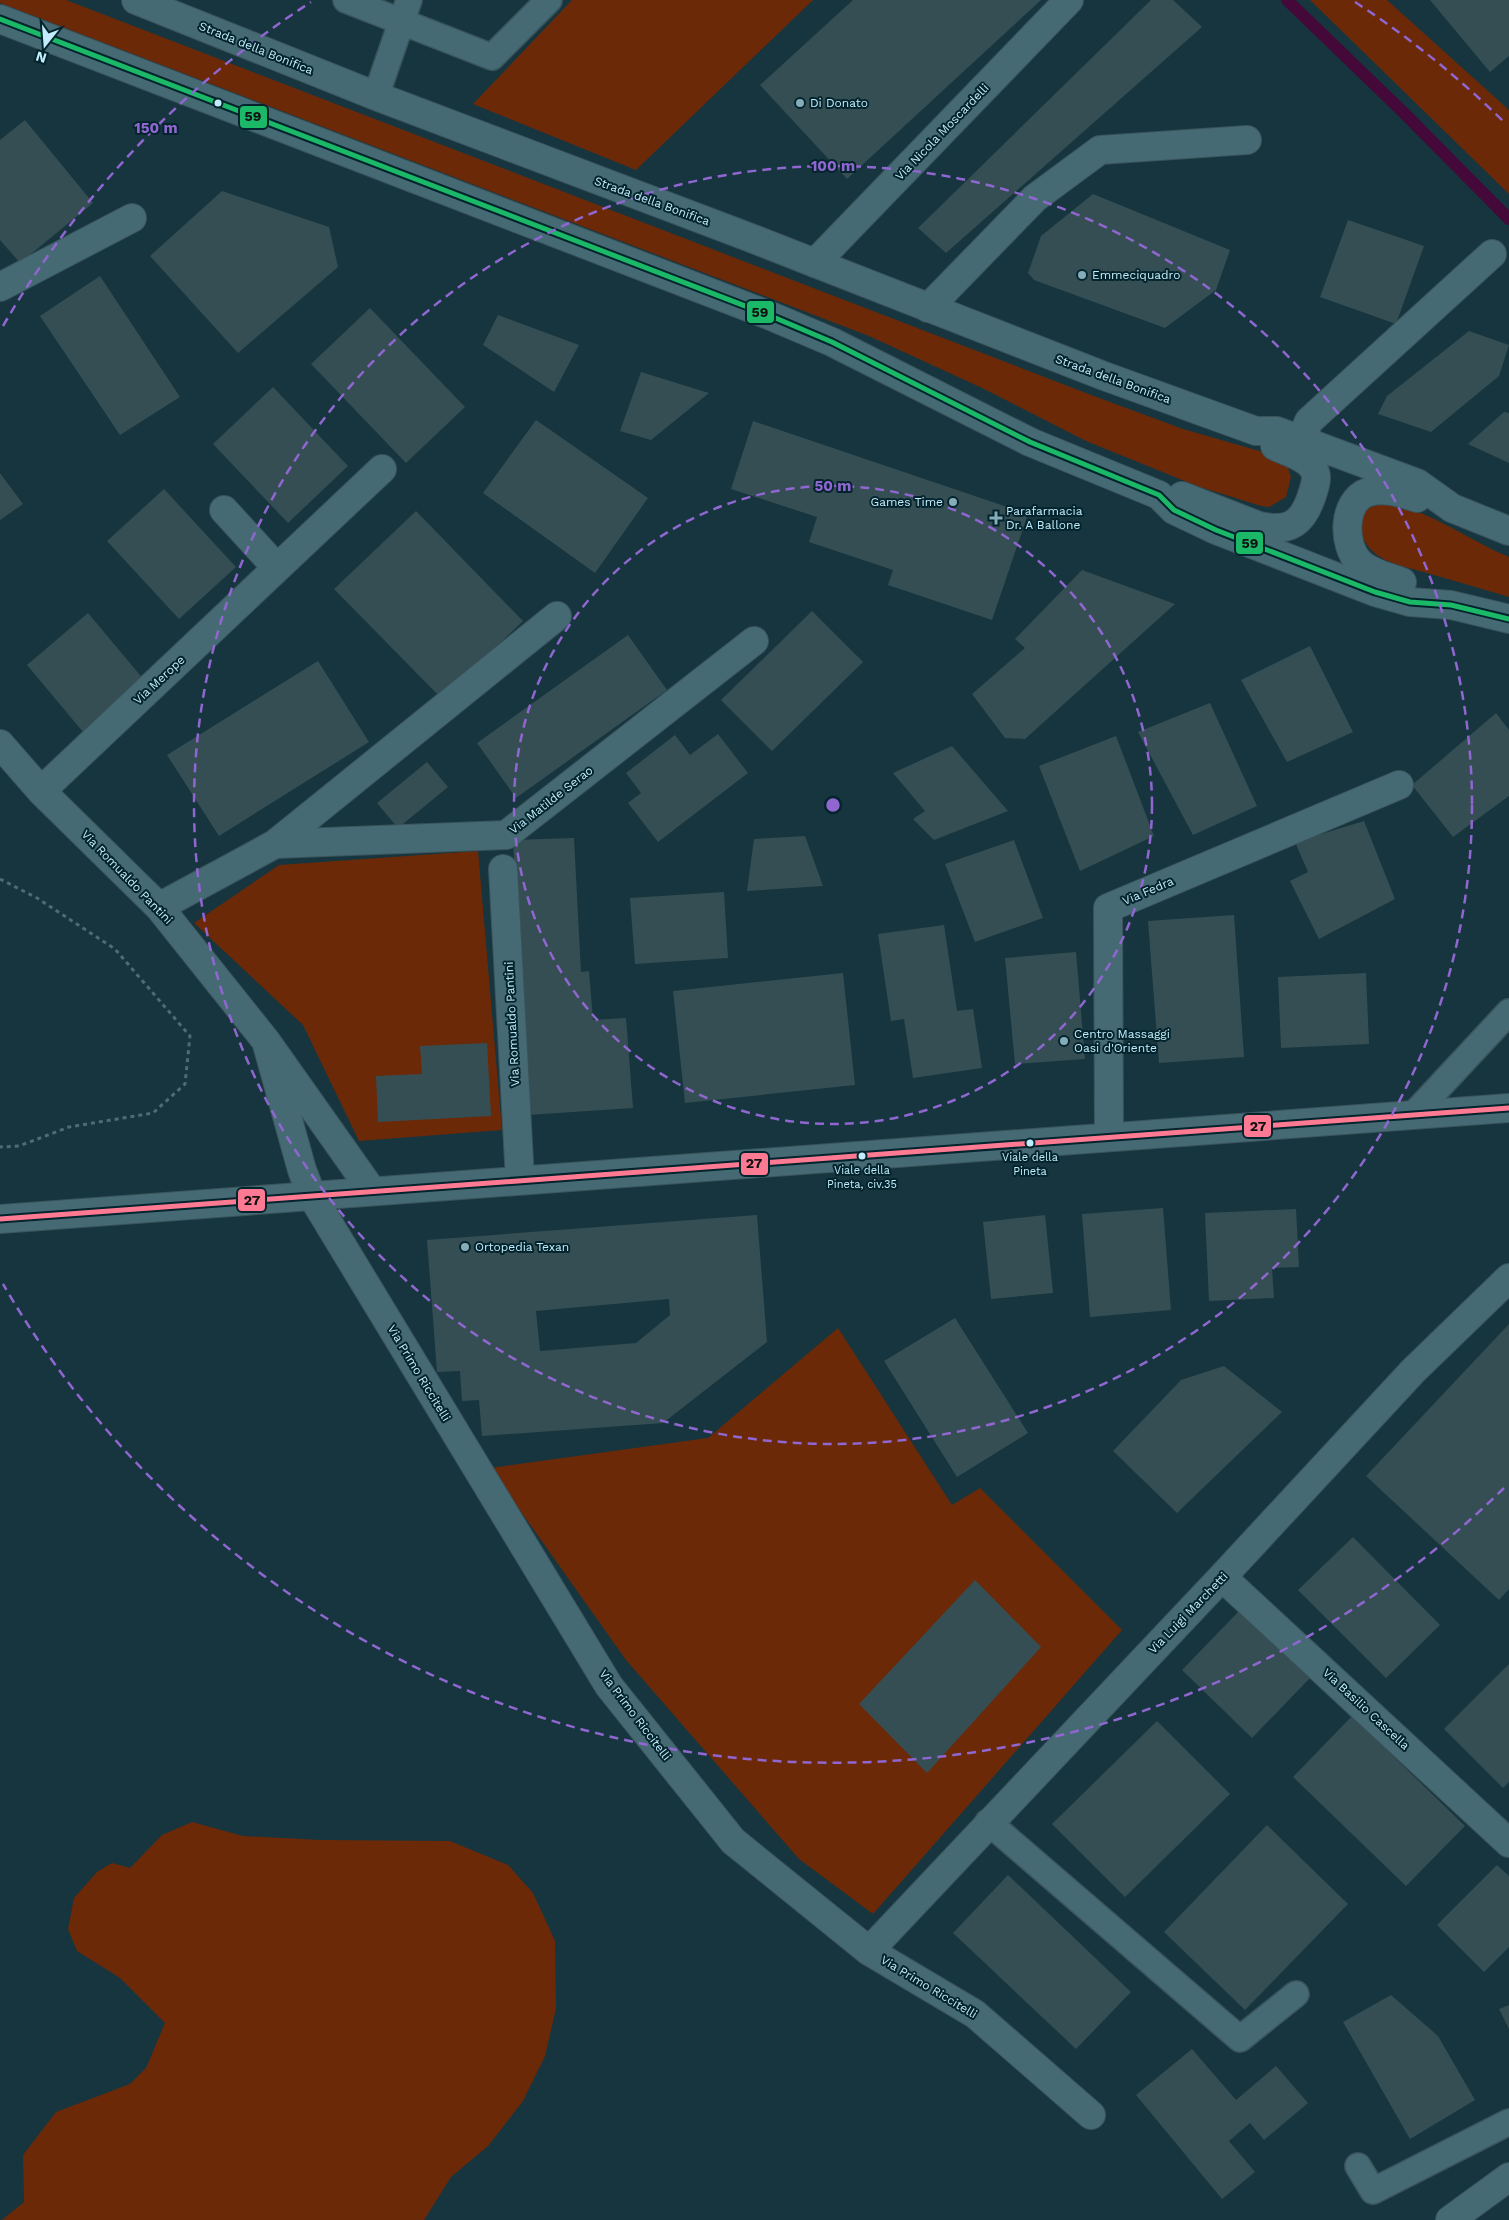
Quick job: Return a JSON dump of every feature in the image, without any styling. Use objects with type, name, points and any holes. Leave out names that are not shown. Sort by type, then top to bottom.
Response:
[{"type":"street","name":"Strada della Bonifica","points":[[136,0],[376,96],[928,308],[1256,431],[1277,431],[1417,483],[1452,508],[1509,531]]},
{"type":"street","name":"Via Nicola Moscardelli","points":[[815,263],[1069,0]]},
{"type":"street","points":[[0,19],[766,314],[832,342],[1030,442],[1159,495],[1174,510],[1216,530],[1358,585],[1410,602],[1452,604]]},
{"type":"street","points":[[928,308],[1035,198],[1100,150],[1247,140]]},
{"type":"street","points":[[0,287],[132,218]]},
{"type":"street","points":[[1301,440],[1309,421],[1492,254]]},
{"type":"street","points":[[1159,495],[1179,494],[1269,528],[1288,526],[1296,522],[1308,509],[1312,498],[1316,485],[1314,469],[1307,462],[1275,446],[1256,431]]},
{"type":"street","name":"Via Merope","points":[[41,791],[382,469]]},
{"type":"street","points":[[1452,508],[1396,491],[1379,490],[1366,493],[1359,498],[1349,515],[1347,538],[1351,552],[1360,563],[1452,604],[1509,619]]},
{"type":"street","points":[[224,510],[277,568]]},
{"type":"street","name":"Via Matilde Serao","points":[[160,907],[275,844],[556,616]]},
{"type":"street","name":"Via Matilde Serao","points":[[275,844],[506,835],[754,641]]},
{"type":"street","name":"Via Romualdo Pantini","points":[[0,744],[41,791],[160,907],[266,1041],[372,1191]]},
{"type":"street","name":"Via Fedra","points":[[1109,1136],[1108,908],[1400,785]]},
{"type":"street","name":"Via Romualdo Pantini","points":[[503,869],[520,1180]]},
{"type":"street","name":"Via Romualdo Pantini","points":[[266,1041],[302,1170],[312,1196]]},
{"type":"street","points":[[0,1219],[1509,1108]]},
{"type":"street","name":"Via Primo Riccitelli","points":[[312,1196],[610,1686],[733,1841],[868,1950],[975,2014],[1091,2115]]},
{"type":"street","name":"Via Luigi Marchetti","points":[[868,1950],[1222,1577],[1413,1371],[1509,1278]]},
{"type":"street","name":"Via Basilio Cascella","points":[[1222,1577],[1509,1843]]},
{"type":"street","points":[[1450,2220],[1509,2177]]},
{"type":"lane","points":[[346,0],[405,11],[492,58],[549,0]]},
{"type":"lane","points":[[376,96],[405,11]]},
{"type":"lane","points":[[1414,1114],[1507,1016]]},
{"type":"lane","points":[[988,1822],[1240,2040],[1296,1994]]},
{"type":"lane","points":[[1358,2166],[1373,2192],[1509,2122]]},
{"type":"path","points":[[0,879],[37,898],[115,949],[190,1036],[185,1084],[153,1113],[69,1127],[19,1146],[0,1147]]},
{"type":"shaded area","points":[[0,0],[66,0],[1091,395],[1183,429],[1276,456],[1288,468],[1291,477],[1286,497],[1269,507],[1197,486],[1086,441],[982,388],[869,336],[0,3]]},
{"type":"shaded area","points":[[572,0],[813,0],[636,170],[473,104]]},
{"type":"shaded area","points":[[1310,0],[1387,0],[1509,110],[1509,194]]},
{"type":"shaded area","points":[[1390,503],[1421,513],[1509,557],[1509,597],[1401,566],[1377,555],[1368,546],[1362,535],[1360,529],[1361,517],[1370,507]]},
{"type":"shaded area","points":[[478,851],[502,1130],[359,1141],[303,1025],[194,923],[279,865]]},
{"type":"shaded area","points":[[838,1328],[952,1505],[980,1488],[1122,1630],[873,1914],[799,1859],[626,1660],[490,1468],[708,1438]]},
{"type":"shaded area","points":[[192,1822],[243,1836],[321,1840],[450,1841],[508,1865],[533,1893],[555,1941],[556,2008],[545,2056],[523,2101],[488,2146],[451,2177],[424,2220],[2,2220],[24,2202],[23,2155],[56,2112],[130,2084],[146,2068],[165,2023],[120,1978],[77,1951],[68,1929],[74,1898],[97,1872],[112,1863],[130,1868],[162,1835]]},
{"type":"building","points":[[853,0],[1041,0],[847,179],[760,85]]},
{"type":"building","points":[[1151,0],[1173,0],[1202,27],[946,253],[918,228]]},
{"type":"building","points":[[1430,0],[1509,0],[1509,56],[1490,72]]},
{"type":"building","points":[[25,120],[93,203],[20,263],[0,240],[0,140]]},
{"type":"building","points":[[222,191],[329,227],[338,267],[238,353],[150,256]]},
{"type":"building","points":[[1093,194],[1230,250],[1216,290],[1165,328],[1034,280],[1028,273],[1041,236]]},
{"type":"building","points":[[1348,220],[1424,246],[1396,324],[1320,297]]},
{"type":"building","points":[[100,276],[180,397],[120,435],[40,316]]},
{"type":"building","points":[[370,308],[465,407],[406,463],[311,364]]},
{"type":"building","points":[[498,315],[579,345],[554,392],[483,345]]},
{"type":"building","points":[[1469,331],[1509,345],[1499,376],[1431,432],[1378,414],[1387,396]]},
{"type":"building","points":[[641,372],[709,393],[651,440],[620,431]]},
{"type":"building","points":[[273,387],[348,466],[288,523],[213,444]]},
{"type":"building","points":[[1504,412],[1509,413],[1509,463],[1468,444]]},
{"type":"building","points":[[536,420],[648,498],[595,573],[483,493]]},
{"type":"building","points":[[753,421],[1028,514],[992,620],[888,585],[893,570],[809,542],[817,517],[731,489]]},
{"type":"building","points":[[0,473],[23,504],[0,520]]},
{"type":"building","points":[[164,489],[236,567],[179,619],[107,541]]},
{"type":"building","points":[[416,511],[523,621],[442,699],[334,589]]},
{"type":"building","points":[[1082,570],[1175,604],[1025,739],[1005,738],[972,694],[1025,648],[1015,639]]},
{"type":"building","points":[[812,611],[863,662],[772,751],[721,700]]},
{"type":"building","points":[[88,613],[145,681],[83,732],[27,665]]},
{"type":"building","points":[[628,635],[667,690],[516,798],[477,743]]},
{"type":"building","points":[[1310,646],[1353,732],[1287,762],[1241,680]]},
{"type":"building","points":[[318,661],[369,742],[219,836],[167,755]]},
{"type":"building","points":[[1210,703],[1257,806],[1193,835],[1138,732]]},
{"type":"building","points":[[1496,713],[1509,730],[1509,796],[1453,837],[1412,785]]},
{"type":"building","points":[[718,734],[748,773],[658,842],[628,803],[641,793],[626,773],[675,735],[690,755]]},
{"type":"building","points":[[1116,736],[1154,836],[1080,871],[1039,766]]},
{"type":"building","points":[[952,746],[1008,811],[934,840],[913,819],[925,811],[893,773]]},
{"type":"building","points":[[427,762],[448,787],[398,828],[377,803]]},
{"type":"building","points":[[1364,821],[1395,899],[1319,939],[1290,881],[1308,872],[1295,842]]},
{"type":"building","points":[[805,836],[823,886],[747,891],[754,839]]},
{"type":"building","points":[[574,838],[581,972],[589,971],[593,1020],[626,1018],[633,1108],[528,1115],[513,840]]},
{"type":"building","points":[[1014,840],[1043,918],[975,942],[945,864]]},
{"type":"building","points":[[724,892],[728,958],[635,964],[630,898]]},
{"type":"building","points":[[1234,915],[1244,1057],[1159,1063],[1148,921]]},
{"type":"building","points":[[944,925],[957,1011],[973,1009],[982,1068],[913,1078],[904,1019],[891,1021],[878,934]]},
{"type":"building","points":[[1076,952],[1085,1059],[1015,1064],[1005,958]]},
{"type":"building","points":[[843,973],[855,1085],[685,1103],[673,991]]},
{"type":"building","points":[[1366,973],[1369,1044],[1281,1048],[1278,977]]},
{"type":"building","points":[[487,1043],[491,1116],[378,1122],[376,1076],[422,1074],[420,1046]]},
{"type":"building","points":[[1163,1208],[1171,1310],[1090,1317],[1082,1214]]},
{"type":"building","points":[[1296,1209],[1299,1267],[1272,1268],[1274,1298],[1209,1301],[1205,1213]]},
{"type":"building","points":[[757,1215],[767,1342],[663,1423],[482,1436],[479,1400],[462,1401],[460,1371],[437,1372],[427,1240]],"holes":[[[669,1299],[670,1315],[636,1343],[540,1351],[536,1311]]]},
{"type":"building","points":[[1045,1215],[1053,1293],[991,1299],[983,1222]]},
{"type":"building","points":[[955,1318],[1028,1433],[957,1477],[884,1361]]},
{"type":"building","points":[[1509,1324],[1509,1589],[1499,1600],[1366,1476]]},
{"type":"building","points":[[1224,1366],[1282,1412],[1177,1513],[1113,1451],[1181,1380]]},
{"type":"building","points":[[1353,1537],[1440,1625],[1386,1678],[1298,1590]]},
{"type":"building","points":[[975,1580],[1041,1647],[927,1773],[859,1704]]},
{"type":"building","points":[[1240,1610],[1310,1678],[1252,1738],[1182,1670]]},
{"type":"building","points":[[1509,1664],[1509,1782],[1503,1788],[1444,1729]]},
{"type":"building","points":[[1352,1716],[1465,1826],[1406,1886],[1293,1777]]},
{"type":"building","points":[[1157,1721],[1230,1794],[1125,1897],[1052,1824]]},
{"type":"building","points":[[1267,1825],[1348,1904],[1245,2010],[1164,1932]]},
{"type":"building","points":[[1497,1865],[1509,1876],[1509,1947],[1484,1972],[1437,1925]]},
{"type":"building","points":[[1008,1875],[1131,1992],[1076,2049],[953,1933]]},
{"type":"building","points":[[1391,1995],[1438,2036],[1475,2100],[1410,2139],[1343,2022]]},
{"type":"building","points":[[1509,2005],[1509,2029],[1499,2009]]},
{"type":"building","points":[[1192,2049],[1236,2100],[1276,2066],[1308,2103],[1264,2140],[1250,2123],[1229,2141],[1255,2172],[1222,2199],[1136,2095]]},
{"type":"waterway","points":[[1287,0],[1404,113],[1509,219]]},
{"type":"transit line","name":"59","points":[[0,19],[766,314],[832,342],[1030,442],[1159,495],[1174,510],[1216,530],[1375,592],[1410,602],[1451,605],[1509,619]]},
{"type":"transit line","name":"27","points":[[0,1219],[1509,1108]]},
{"type":"place","name":"Di Donato","points":[[800,103]]},
{"type":"place","name":"Emmeciquadro","points":[[1082,275]]},
{"type":"place","name":"Games Time","points":[[953,502]]},
{"type":"place","name":"Parafarmacia Dr. A Ballone","points":[[996,518]]},
{"type":"place","name":"Centro Massaggi Oasi d'Oriente","points":[[1064,1041]]},
{"type":"place","name":"Viale della Pineta","points":[[1030,1143]]},
{"type":"place","name":"Viale della Pineta, civ.35","points":[[862,1156]]},
{"type":"place","name":"Ortopedia Texan","points":[[465,1247]]}]
